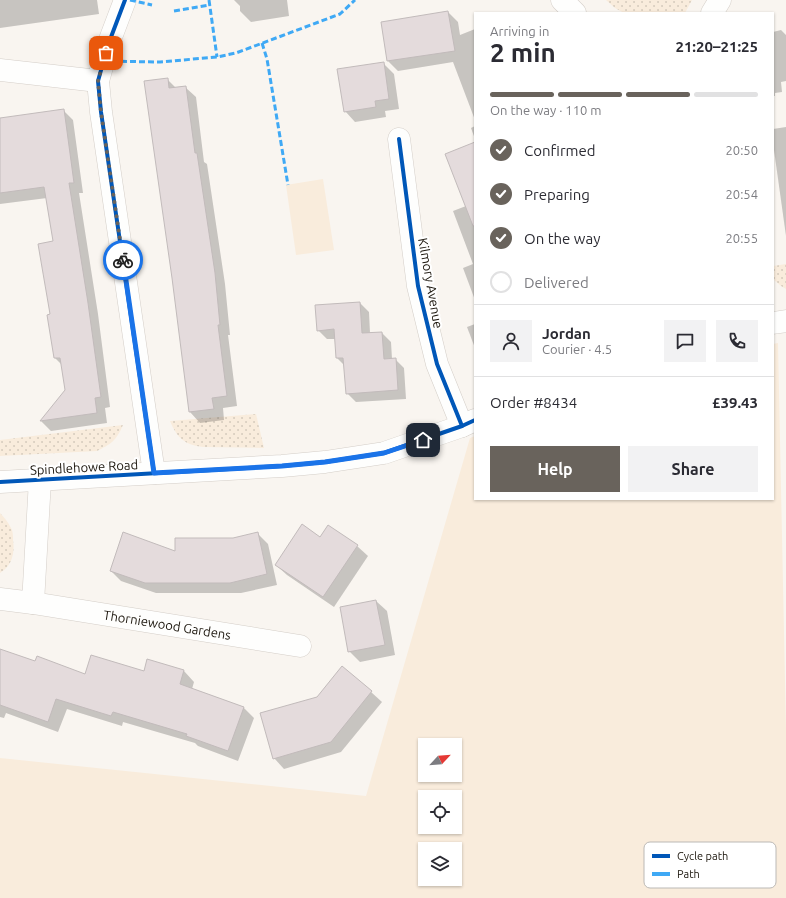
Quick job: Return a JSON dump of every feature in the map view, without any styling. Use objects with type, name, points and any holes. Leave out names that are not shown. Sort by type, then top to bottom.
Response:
[{"type":"street","points":[[125,0],[108,45],[98,81],[101,112],[154,473]]},
{"type":"street","points":[[562,0],[574,12]]},
{"type":"street","points":[[713,12],[720,0]]},
{"type":"street","points":[[0,70],[98,81]]},
{"type":"street","name":"Kilmory Avenue","points":[[399,139],[418,286],[437,364],[468,423]]},
{"type":"street","points":[[774,322],[786,321]]},
{"type":"street","name":"Spindlehowe Road","points":[[0,482],[282,466],[325,462],[384,453],[468,423]]},
{"type":"street","points":[[34,603],[40,480]]},
{"type":"street","name":"Thorniewood Gardens","points":[[0,599],[34,603],[300,646]]},
{"type":"shaded area","points":[[606,0],[692,0],[686,12],[622,12]]},
{"type":"shaded area","points":[[323,179],[334,250],[296,255],[286,185]]},
{"type":"shaded area","points":[[786,264],[786,289],[774,280],[774,266]]},
{"type":"shaded area","points":[[778,343],[786,729],[786,898],[0,898],[0,758],[366,796],[470,438],[474,436],[474,500],[774,500],[774,344]]},
{"type":"shaded area","points":[[256,414],[264,448],[197,446],[182,440],[170,421]]},
{"type":"shaded area","points":[[123,425],[113,441],[97,451],[0,456],[0,440]]},
{"type":"shaded area","points":[[0,513],[12,529],[14,545],[10,563],[0,573]]},
{"type":"building","points":[[448,11],[455,51],[387,61],[381,22]]},
{"type":"building","points":[[384,62],[389,99],[375,101],[376,107],[344,112],[337,69]]},
{"type":"building","points":[[168,78],[169,88],[186,86],[195,153],[197,153],[215,273],[220,325],[218,325],[227,396],[212,398],[214,409],[189,412],[172,278],[144,81]]},
{"type":"building","points":[[64,109],[74,183],[69,183],[101,397],[95,398],[97,413],[40,421],[65,390],[60,358],[54,358],[47,315],[50,314],[38,244],[53,241],[44,187],[0,193],[0,118]]},
{"type":"building","points":[[474,142],[474,226],[473,226],[445,154]]},
{"type":"building","points":[[360,302],[362,333],[382,332],[384,359],[396,358],[398,390],[346,394],[343,358],[336,358],[334,329],[317,331],[315,305]]},
{"type":"building","points":[[302,524],[320,537],[328,525],[358,545],[323,597],[275,565]]},
{"type":"building","points":[[123,532],[175,551],[175,538],[233,538],[258,532],[267,574],[230,583],[145,583],[110,571]]},
{"type":"building","points":[[376,600],[385,645],[348,652],[340,607]]},
{"type":"building","points":[[0,649],[35,661],[37,656],[85,674],[91,655],[144,671],[147,659],[184,670],[180,684],[244,707],[228,751],[186,736],[187,734],[113,712],[111,716],[56,699],[48,722],[0,705]]},
{"type":"building","points":[[342,666],[372,691],[331,742],[273,759],[260,713],[317,697]]},
{"type":"marked path","points":[[130,0],[152,5]]},
{"type":"marked path","points":[[209,0],[217,57]]},
{"type":"marked path","points":[[103,61],[160,62],[217,57],[236,53],[340,14],[355,0]]},
{"type":"marked path","points":[[174,11],[210,5]]},
{"type":"marked path","points":[[262,43],[267,59],[288,185]]},
{"type":"cycle path","points":[[125,0],[108,45],[98,81],[101,112],[154,473]]},
{"type":"cycle path","points":[[399,139],[418,286],[437,364],[462,426]]},
{"type":"cycle path","points":[[0,482],[282,466],[325,462],[384,453],[474,420]]},
{"type":"way so far","points":[[106,53],[98,81],[101,112],[123,260]]},
{"type":"route","points":[[123,260],[154,473],[282,466],[325,462],[384,453],[423,440]]}]
